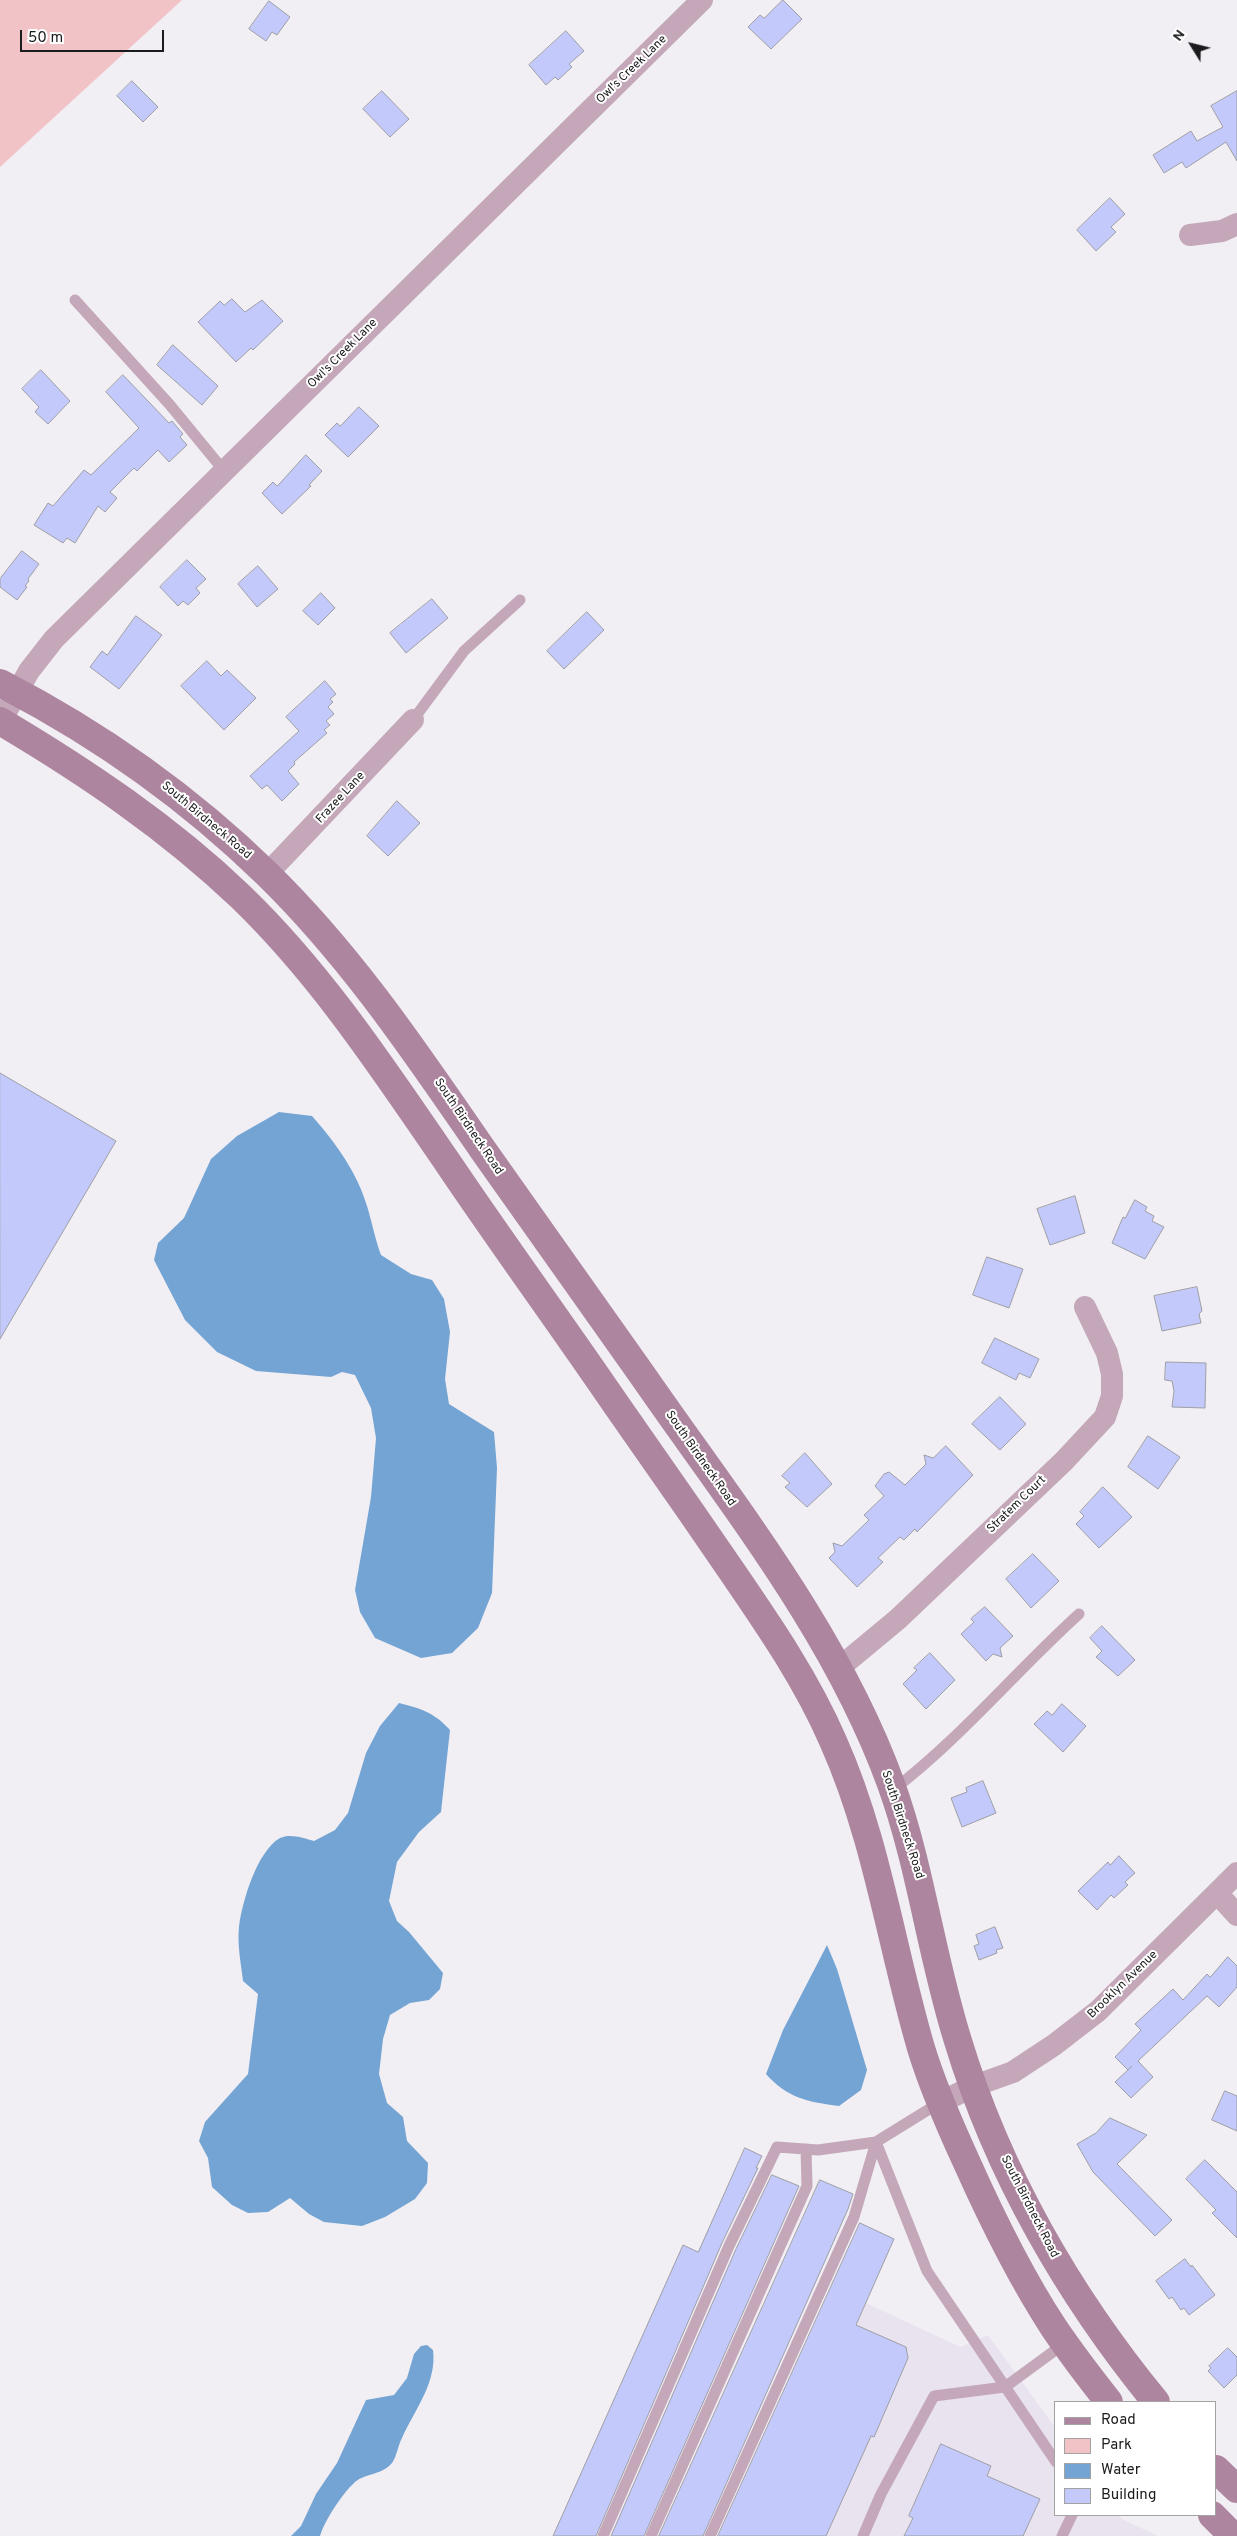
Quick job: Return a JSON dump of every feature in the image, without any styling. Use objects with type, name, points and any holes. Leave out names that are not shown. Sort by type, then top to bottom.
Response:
[{"type":"main road","name":"South Birdneck Road","points":[[8,687],[149,774],[218,830],[268,874],[348,962],[409,1040],[484,1151],[788,1584],[839,1668],[893,1790],[917,1871],[945,1996],[987,2122],[1042,2236],[1114,2350],[1155,2401]]},
{"type":"main road","points":[[0,721],[71,764],[131,805],[169,834],[244,899],[322,988],[392,1079],[492,1227],[553,1311],[768,1624],[810,1692],[834,1743],[856,1799],[872,1849],[906,1992],[939,2103],[1012,2255],[1033,2294],[1065,2344],[1108,2401]]},
{"type":"main road","points":[[1217,2470],[1237,2489]]},
{"type":"main road","points":[[1213,2516],[1233,2536]]},
{"type":"street","name":"Owl's Creek Lane","points":[[0,721],[8,687],[28,671],[54,639],[226,472],[702,0]]},
{"type":"street","points":[[1190,235],[1222,231],[1237,224]]},
{"type":"street","name":"Frazee Lane","points":[[268,874],[412,720]]},
{"type":"street","name":"Stratem Court","points":[[839,1668],[898,1619],[1064,1461],[1105,1416],[1112,1396],[1112,1374],[1107,1353],[1085,1307]]},
{"type":"street","name":"Brooklyn Avenue","points":[[939,2103],[974,2086],[1013,2072],[1054,2045],[1098,2011],[1237,1873]]},
{"type":"street","points":[[1217,1893],[1237,1915]]},
{"type":"lane","points":[[75,300],[170,405],[226,472]]},
{"type":"lane","points":[[412,720],[464,651],[520,600]]},
{"type":"lane","points":[[893,1790],[933,1759],[1048,1642],[1080,1614]]},
{"type":"lane","points":[[602,2536],[729,2246],[777,2148],[818,2150],[876,2142],[939,2103]]},
{"type":"lane","points":[[876,2142],[927,2271],[1054,2459]]},
{"type":"lane","points":[[710,2536],[854,2217],[876,2142]]},
{"type":"lane","points":[[651,2536],[807,2186],[806,2150]]},
{"type":"lane","points":[[863,2536],[881,2494],[934,2396],[1005,2387],[1065,2344]]},
{"type":"lane","points":[[1062,2536],[1072,2516]]},
{"type":"shaded area","points":[[866,2303],[960,2347],[988,2335],[1054,2426],[1054,2516],[1120,2516],[1122,2519],[1158,2536],[765,2536]]},
{"type":"green space","points":[[0,0],[182,0],[0,167]]},
{"type":"water","points":[[279,1112],[312,1116],[337,1147],[363,1193],[381,1255],[411,1274],[432,1280],[444,1299],[450,1332],[445,1379],[449,1404],[494,1432],[497,1468],[492,1593],[478,1628],[452,1653],[421,1658],[375,1638],[360,1612],[355,1590],[371,1497],[376,1438],[371,1408],[355,1375],[342,1372],[331,1377],[256,1371],[217,1352],[185,1320],[154,1260],[158,1243],[184,1218],[211,1159],[237,1136]]},
{"type":"water","points":[[399,1703],[427,1712],[439,1719],[450,1730],[441,1812],[419,1832],[397,1862],[389,1901],[397,1921],[409,1932],[443,1973],[440,1989],[429,2000],[410,2003],[390,2015],[383,2039],[379,2074],[387,2103],[403,2117],[407,2141],[428,2163],[427,2183],[415,2199],[385,2217],[362,2226],[324,2222],[309,2214],[290,2198],[268,2212],[248,2213],[232,2205],[212,2187],[208,2158],[199,2141],[205,2122],[248,2074],[258,1994],[243,1981],[238,1940],[243,1904],[252,1878],[264,1854],[280,1838],[293,1836],[314,1841],[335,1830],[348,1813],[366,1753],[380,1726]]},
{"type":"water","points":[[827,1945],[837,1969],[867,2070],[861,2090],[839,2106],[799,2098],[782,2089],[766,2074],[783,2030]]},
{"type":"water","points":[[427,2345],[433,2350],[432,2374],[424,2396],[392,2463],[384,2470],[355,2482],[334,2508],[320,2536],[291,2536],[301,2526],[316,2494],[337,2463],[366,2400],[394,2395],[407,2378],[414,2354],[421,2346]]},
{"type":"building","points":[[783,0],[802,19],[771,49],[748,27],[760,15],[764,18]]},
{"type":"building","points":[[269,1],[290,17],[277,35],[272,32],[266,41],[249,29]]},
{"type":"building","points":[[566,31],[584,51],[569,64],[572,67],[558,80],[555,77],[546,85],[529,65]]},
{"type":"building","points":[[132,81],[158,107],[143,122],[117,96]]},
{"type":"building","points":[[382,91],[409,119],[390,137],[363,109]]},
{"type":"building","points":[[1237,91],[1237,161],[1226,142],[1186,168],[1182,162],[1164,173],[1153,155],[1191,131],[1197,141],[1223,127],[1211,106]]},
{"type":"building","points":[[1110,198],[1125,214],[1111,227],[1116,232],[1096,251],[1077,230]]},
{"type":"building","points":[[232,299],[245,312],[262,300],[283,321],[253,350],[251,348],[236,362],[198,322],[220,301],[224,305]]},
{"type":"building","points":[[173,345],[218,386],[202,405],[157,365]]},
{"type":"building","points":[[41,370],[70,401],[48,424],[35,412],[39,407],[22,389]]},
{"type":"building","points":[[123,375],[169,423],[172,421],[183,434],[180,437],[187,445],[169,462],[158,450],[137,471],[134,468],[110,492],[117,498],[105,512],[98,506],[75,543],[67,538],[63,543],[34,525],[48,503],[53,506],[84,470],[91,475],[139,428],[106,392]]},
{"type":"building","points":[[359,407],[379,426],[348,457],[325,435],[337,423],[340,426]]},
{"type":"building","points":[[306,455],[322,471],[309,485],[311,486],[282,514],[262,493],[273,482],[277,486]]},
{"type":"building","points":[[22,551],[39,564],[28,579],[29,581],[25,586],[27,587],[17,600],[0,587],[0,579]]},
{"type":"building","points":[[187,560],[206,579],[196,588],[200,593],[188,605],[183,601],[178,606],[160,587]]},
{"type":"building","points":[[258,566],[278,589],[257,607],[238,584]]},
{"type":"building","points":[[321,593],[335,608],[318,625],[303,611]]},
{"type":"building","points":[[432,599],[448,618],[406,653],[390,633]]},
{"type":"building","points":[[587,612],[604,630],[564,669],[547,651]]},
{"type":"building","points":[[136,616],[162,635],[119,689],[90,667],[102,651],[107,655]]},
{"type":"building","points":[[207,661],[221,676],[227,670],[256,698],[224,730],[181,686]]},
{"type":"building","points":[[325,681],[336,694],[330,699],[333,702],[328,707],[334,714],[326,721],[330,725],[324,730],[327,733],[294,762],[295,764],[288,771],[299,784],[282,801],[267,785],[262,789],[250,776],[299,731],[286,717]]},
{"type":"building","points":[[397,801],[420,823],[388,856],[367,836]]},
{"type":"building","points":[[0,1073],[116,1141],[0,1339]]},
{"type":"building","points":[[1075,1196],[1085,1233],[1050,1245],[1037,1209]]},
{"type":"building","points":[[1135,1200],[1147,1207],[1145,1211],[1154,1216],[1152,1221],[1164,1227],[1145,1259],[1112,1243],[1123,1217],[1125,1218]]},
{"type":"building","points":[[987,1257],[1023,1269],[1009,1308],[973,1295]]},
{"type":"building","points":[[1197,1287],[1202,1311],[1199,1314],[1201,1323],[1162,1331],[1154,1296]]},
{"type":"building","points":[[995,1338],[1039,1359],[1030,1378],[1019,1373],[1016,1380],[982,1363]]},
{"type":"building","points":[[1166,1362],[1206,1363],[1205,1408],[1172,1407],[1174,1391],[1172,1381],[1165,1380]]},
{"type":"building","points":[[1000,1397],[1026,1424],[1000,1450],[972,1424]]},
{"type":"building","points":[[1148,1436],[1180,1457],[1158,1489],[1128,1467]]},
{"type":"building","points":[[946,1446],[973,1475],[917,1532],[915,1529],[904,1540],[900,1537],[878,1558],[883,1562],[857,1587],[829,1558],[835,1552],[833,1543],[842,1546],[869,1520],[864,1515],[884,1496],[875,1486],[884,1474],[889,1472],[905,1485],[926,1464],[924,1455],[933,1458]]},
{"type":"building","points":[[805,1453],[832,1484],[807,1507],[785,1487],[790,1483],[782,1476]]},
{"type":"building","points":[[1103,1487],[1132,1517],[1099,1548],[1076,1524],[1084,1516],[1080,1512]]},
{"type":"building","points":[[1033,1554],[1059,1581],[1031,1608],[1006,1579]]},
{"type":"building","points":[[985,1607],[1013,1636],[1000,1648],[1002,1657],[993,1654],[986,1661],[961,1634],[974,1622],[971,1619]]},
{"type":"building","points":[[1102,1626],[1135,1660],[1118,1676],[1096,1657],[1102,1651],[1090,1638]]},
{"type":"building","points":[[930,1653],[955,1680],[926,1709],[903,1684],[917,1670],[914,1668]]},
{"type":"building","points":[[1062,1704],[1086,1726],[1063,1752],[1034,1724],[1047,1711],[1052,1715]]},
{"type":"building","points":[[983,1781],[996,1813],[962,1827],[951,1798],[967,1792],[966,1788]]},
{"type":"building","points":[[1119,1856],[1135,1873],[1125,1882],[1128,1885],[1114,1898],[1111,1895],[1097,1910],[1078,1891],[1108,1862],[1110,1865]]},
{"type":"building","points":[[995,1927],[1003,1948],[996,1950],[997,1953],[979,1960],[974,1946],[979,1944],[976,1935]]},
{"type":"building","points":[[1228,1957],[1237,1966],[1237,1987],[1219,2007],[1207,1996],[1138,2061],[1153,2077],[1131,2098],[1115,2082],[1128,2070],[1115,2057],[1141,2030],[1135,2024],[1173,1989],[1183,2000],[1207,1974],[1210,1977]]},
{"type":"building","points":[[1225,2091],[1237,2096],[1237,2131],[1212,2120]]},
{"type":"building","points":[[1110,2118],[1147,2135],[1117,2164],[1172,2220],[1155,2236],[1093,2172],[1077,2144],[1096,2133]]},
{"type":"building","points":[[745,2148],[762,2156],[756,2168],[758,2168],[722,2243],[596,2536],[553,2536],[683,2245],[698,2252]]},
{"type":"building","points":[[1205,2160],[1237,2192],[1237,2238],[1212,2213],[1216,2210],[1186,2179]]},
{"type":"building","points":[[772,2175],[799,2186],[644,2536],[611,2536],[736,2249]]},
{"type":"building","points":[[820,2180],[853,2194],[703,2536],[659,2536]]},
{"type":"building","points":[[860,2223],[894,2239],[856,2325],[906,2347],[908,2358],[874,2437],[871,2436],[826,2536],[718,2536]]},
{"type":"building","points":[[1185,2259],[1191,2267],[1192,2265],[1215,2295],[1189,2315],[1184,2308],[1181,2310],[1172,2297],[1169,2299],[1156,2281]]},
{"type":"building","points":[[1228,2348],[1237,2357],[1237,2375],[1224,2388],[1208,2371],[1211,2368],[1209,2366]]},
{"type":"building","points":[[941,2444],[991,2466],[987,2476],[1040,2499],[1023,2536],[904,2536],[913,2518],[909,2516]]}]
